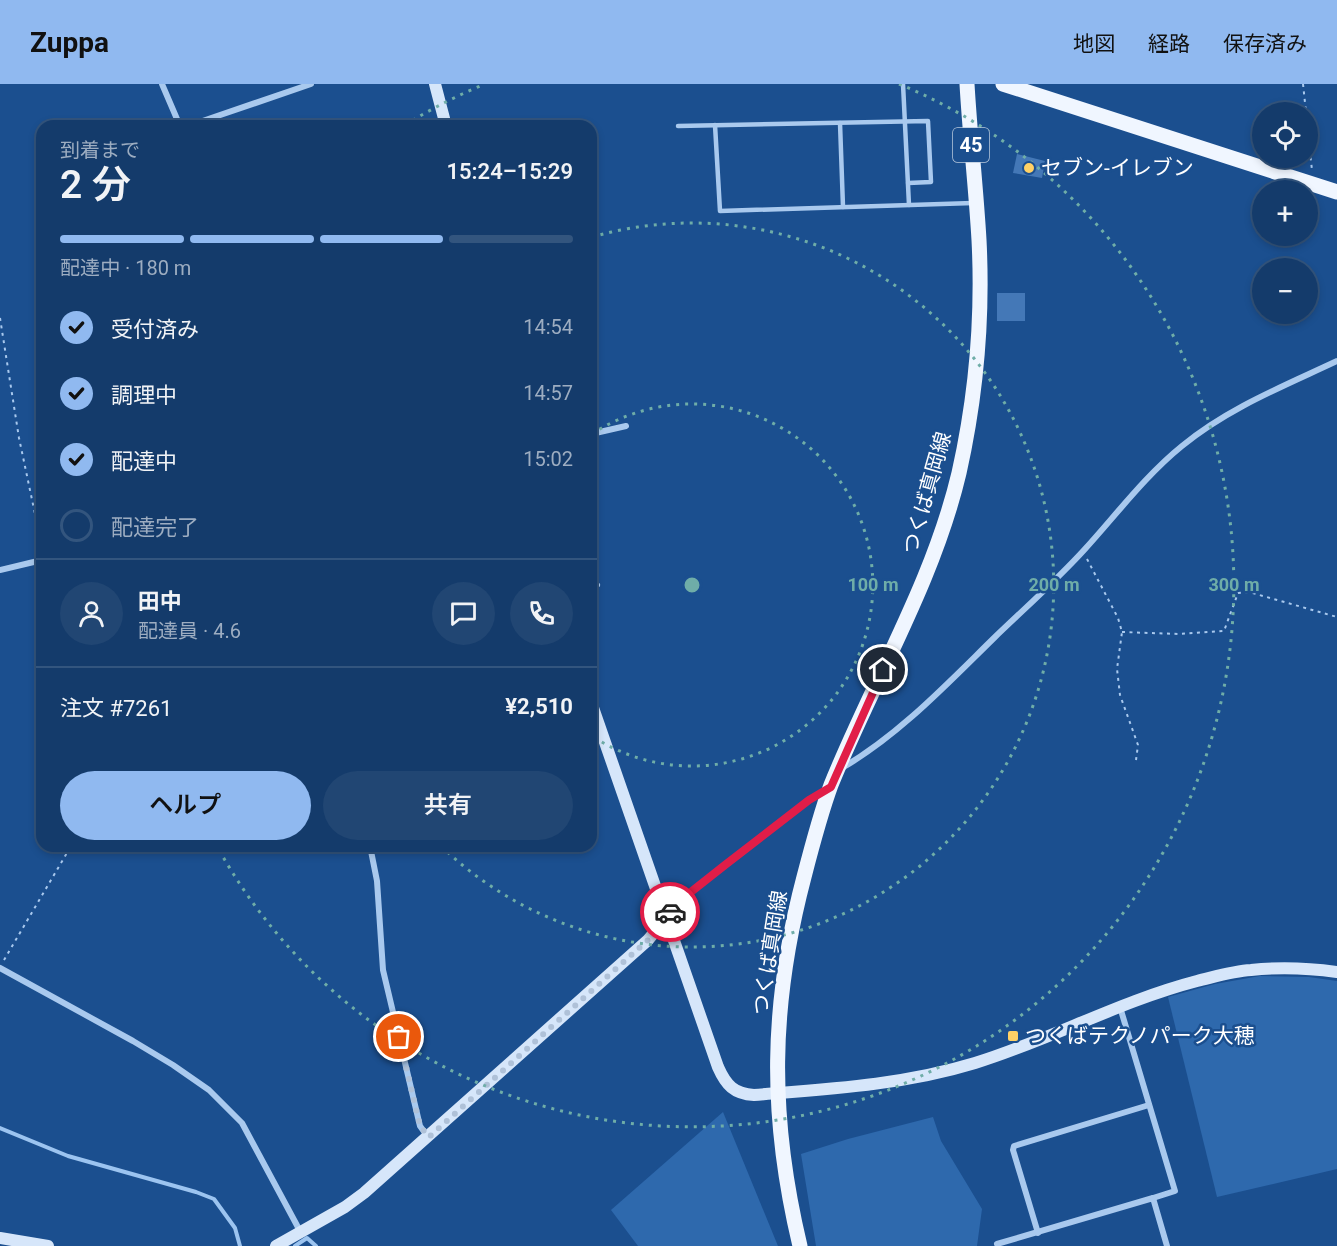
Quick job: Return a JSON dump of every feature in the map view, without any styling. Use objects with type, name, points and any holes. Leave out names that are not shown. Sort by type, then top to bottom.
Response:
[{"type":"main road","name":"つくば真岡線","points":[[800,1246],[783,1157],[777,1093],[779,1020],[784,970],[790,931],[813,839],[838,770],[931,561],[958,476],[967,435],[979,340],[979,241],[967,84]]},
{"type":"main road","points":[[1003,84],[1020,87],[1298,180]]},
{"type":"main road","points":[[1318,186],[1337,192]]},
{"type":"street","points":[[162,84],[177,120]]},
{"type":"street","points":[[206,120],[311,84]]},
{"type":"street","points":[[435,84],[444,120]]},
{"type":"street","points":[[838,770],[863,756],[936,694],[1083,552],[1154,472],[1195,435],[1246,404],[1337,361]]},
{"type":"street","points":[[597,433],[626,426]]},
{"type":"street","points":[[0,570],[36,561]]},
{"type":"street","points":[[597,726],[725,1081],[742,1094],[867,1086],[932,1076],[986,1059],[1175,987],[1249,970],[1283,968],[1337,972]]},
{"type":"street","points":[[276,1246],[345,1207],[364,1193],[648,940],[682,899],[809,800],[831,787]]},
{"type":"street","points":[[371,852],[377,881],[383,970],[420,1126],[429,1137]]},
{"type":"street","points":[[0,968],[133,1041],[209,1090],[242,1123],[300,1231]]},
{"type":"street","points":[[998,1246],[997,1244],[1174,1191],[1120,1007]]},
{"type":"street","points":[[1038,1233],[1013,1150],[1014,1146],[1149,1105]]},
{"type":"street","points":[[1154,1198],[1167,1246]]},
{"type":"street","points":[[0,1238],[48,1246]]},
{"type":"lane","points":[[903,84],[909,205]]},
{"type":"lane","points":[[678,126],[928,121],[931,182],[908,183]]},
{"type":"lane","points":[[840,123],[843,207]]},
{"type":"lane","points":[[715,125],[720,211],[976,203]]},
{"type":"path","points":[[1303,84],[1305,102]]},
{"type":"path","points":[[0,318],[19,438],[36,519]]},
{"type":"path","points":[[1083,552],[1118,618],[1122,632],[1117,669],[1120,695],[1138,745],[1136,760]]},
{"type":"path","points":[[1122,632],[1178,634],[1224,631],[1238,593],[1249,592],[1337,617]]},
{"type":"path","points":[[0,968],[68,852]]},
{"type":"shaded area","points":[[1260,976],[1309,977],[1337,981],[1337,1169],[1217,1197],[1168,997],[1215,984]]},
{"type":"shaded area","points":[[723,1112],[778,1246],[638,1246],[611,1210]]},
{"type":"shaded area","points":[[933,1117],[941,1141],[982,1209],[977,1246],[816,1246],[801,1154]]},
{"type":"building","name":"セブン-イレブン","points":[[1017,154],[1045,161],[1042,178],[1013,173]]},
{"type":"building","points":[[997,293],[1025,293],[1025,321],[997,321]]},
{"type":"waterway","points":[[0,1128],[68,1156],[214,1199],[235,1228],[240,1246]]},
{"type":"waterway","points":[[295,1246],[307,1238],[316,1246]]},
{"type":"way so far","points":[[399,1037],[420,1126],[429,1137],[648,940],[670,912]]},
{"type":"place","name":"セブン-イレブン","points":[[1029,168]]},
{"type":"place","name":"つくばテクノパーク大穂","points":[[1013,1036]]},
{"type":"route","points":[[670,912],[682,899],[725,865],[809,800],[831,787],[883,670]]}]
